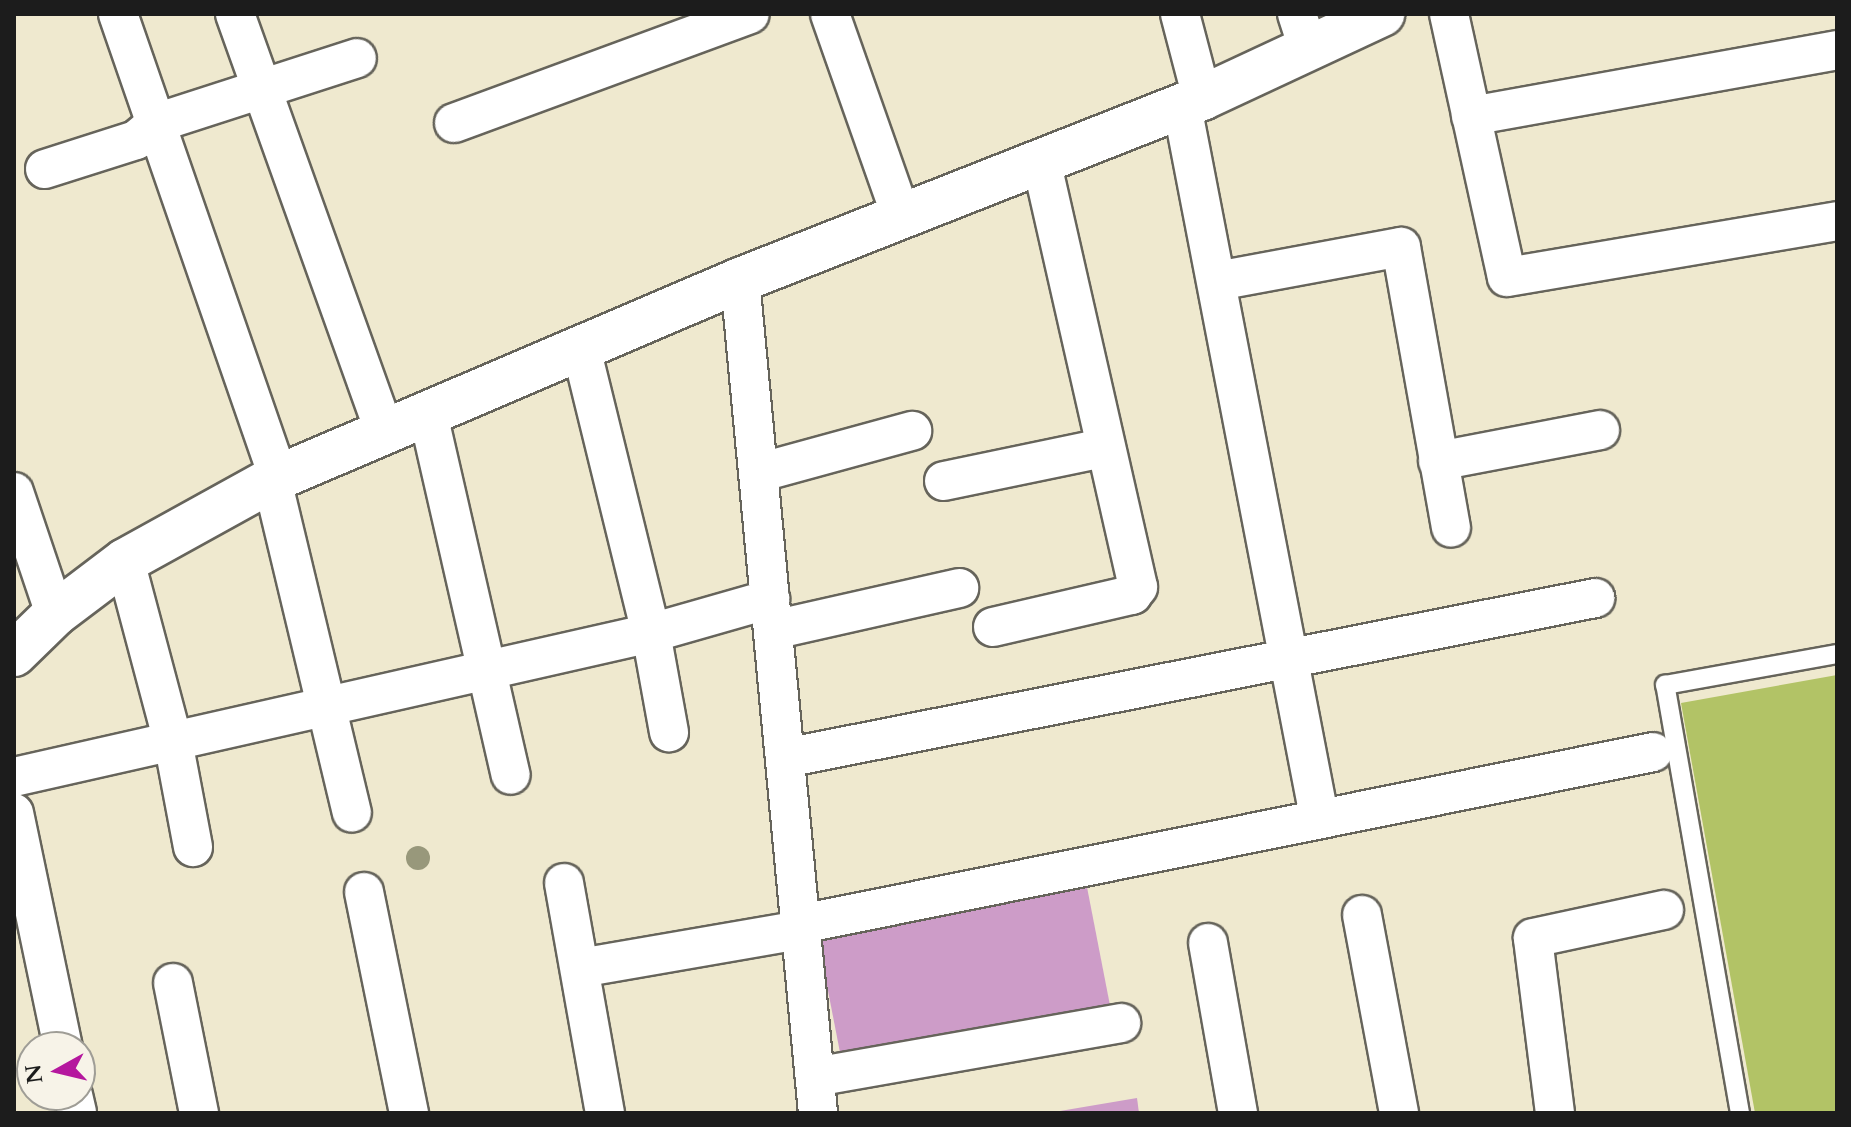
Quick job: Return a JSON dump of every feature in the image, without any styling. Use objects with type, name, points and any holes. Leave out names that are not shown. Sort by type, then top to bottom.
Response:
[{"type":"street","points":[[118,14],[276,479],[352,813]]},
{"type":"street","points":[[235,14],[385,432]]},
{"type":"street","points":[[454,123],[750,14]]},
{"type":"street","points":[[830,14],[901,216]]},
{"type":"street","points":[[1180,14],[1217,281],[1319,816]]},
{"type":"street","points":[[14,654],[55,614],[125,561],[276,479],[740,280],[1192,102],[1302,31],[1382,14]]},
{"type":"street","points":[[1449,14],[1507,277],[1837,221]]},
{"type":"street","points":[[1471,116],[1837,50]]},
{"type":"street","points":[[45,169],[136,140],[156,123],[357,58]]},
{"type":"street","points":[[993,627],[1137,591],[1041,161]]},
{"type":"street","points":[[1217,281],[1401,247],[1451,528]]},
{"type":"street","points":[[740,280],[817,1095],[1121,1023]]},
{"type":"street","points":[[581,348],[651,633],[669,732]]},
{"type":"street","points":[[428,414],[511,775]]},
{"type":"street","points":[[1438,461],[1600,430]]},
{"type":"street","points":[[758,473],[912,431]]},
{"type":"street","points":[[944,481],[1104,448]]},
{"type":"street","points":[[14,492],[55,614]]},
{"type":"street","points":[[125,561],[173,741],[193,847]]},
{"type":"street","points":[[14,777],[651,633],[959,588]]},
{"type":"street","points":[[785,758],[1595,598]]},
{"type":"street","points":[[580,968],[801,927],[1319,816],[1653,752]]},
{"type":"street","points":[[14,813],[60,1031]]},
{"type":"street","points":[[564,883],[605,1113]]},
{"type":"street","points":[[364,892],[409,1113]]},
{"type":"street","points":[[1555,1113],[1533,938],[1664,910]]},
{"type":"street","points":[[1362,915],[1399,1113]]},
{"type":"street","points":[[1208,943],[1238,1113]]},
{"type":"street","points":[[173,983],[199,1113]]},
{"type":"lane","points":[[1740,1113],[1665,685],[1837,654]]},
{"type":"green space","points":[[1837,675],[1837,1113],[1755,1113],[1681,703]]},
{"type":"building","points":[[1086,882],[1112,1014],[843,1066],[817,934]]},
{"type":"building","points":[[1137,1098],[1139,1113],[1060,1113],[1060,1111]]}]
